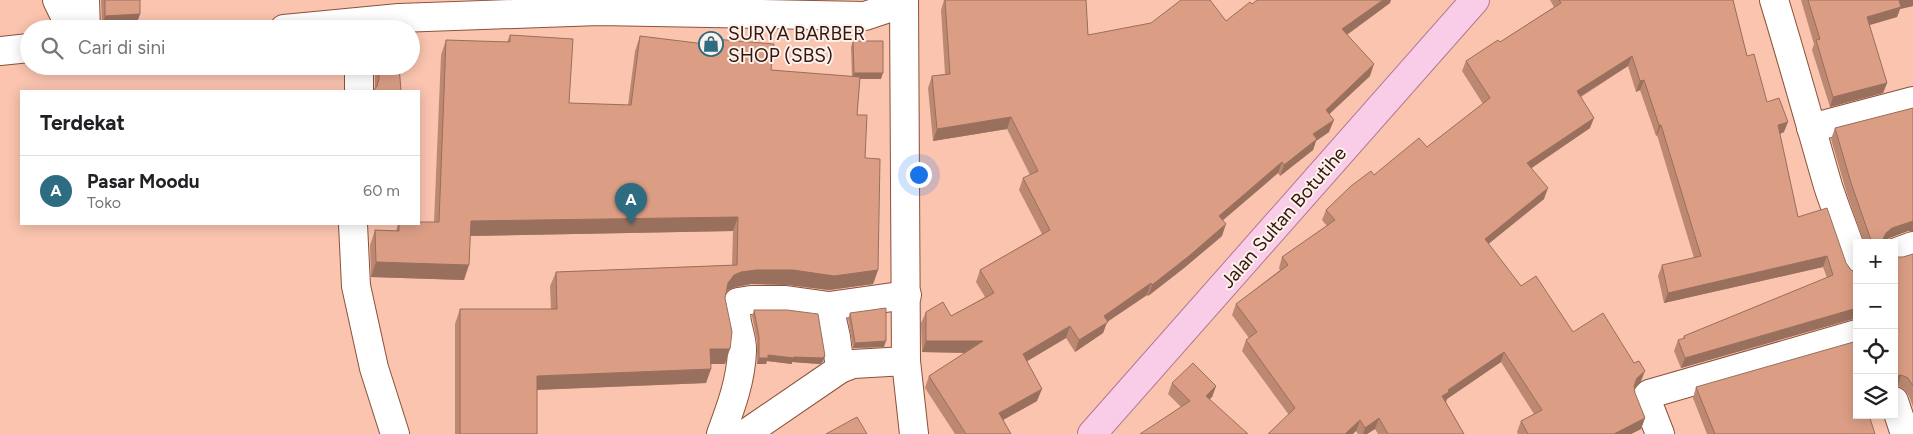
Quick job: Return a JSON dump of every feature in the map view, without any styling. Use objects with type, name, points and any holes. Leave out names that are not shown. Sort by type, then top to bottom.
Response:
[{"type":"main road","name":"Jalan Sultan Botutihe","points":[[1092,434],[1474,0]]},
{"type":"street","points":[[57,0],[67,20]]},
{"type":"street","points":[[85,0],[86,20]]},
{"type":"street","points":[[1774,0],[1796,69],[1811,128],[1836,210],[1853,258]]},
{"type":"street","points":[[372,20],[397,9],[599,11],[654,6],[865,16],[904,2],[906,361],[914,434]]},
{"type":"street","points":[[0,51],[20,49]]},
{"type":"street","points":[[358,90],[359,75]]},
{"type":"street","points":[[1811,128],[1913,101]]},
{"type":"street","points":[[353,225],[356,286],[374,368],[395,434]]},
{"type":"street","points":[[1898,252],[1913,246]]},
{"type":"street","points":[[720,434],[739,380],[743,349],[735,310],[738,302],[786,300],[828,306],[907,295]]},
{"type":"street","points":[[828,306],[836,337],[840,369]]},
{"type":"street","points":[[1660,434],[1646,398],[1649,394],[1853,335]]},
{"type":"street","points":[[746,434],[840,369],[853,364],[906,361]]},
{"type":"street","points":[[1898,413],[1905,434]]},
{"type":"building","points":[[105,0],[140,0],[140,14],[105,16]]},
{"type":"building","points":[[945,0],[1086,0],[1088,35],[1151,23],[1181,0],[1210,0],[1226,21],[1250,2],[1252,4],[1257,0],[1383,0],[1342,29],[1374,64],[1326,110],[1334,120],[1313,134],[1317,139],[1284,165],[1282,162],[1219,216],[1226,224],[1189,256],[1152,285],[1151,283],[1104,316],[1108,322],[1079,340],[1070,326],[1023,354],[1042,389],[999,413],[1011,434],[966,434],[929,376],[983,341],[926,341],[926,312],[943,302],[951,316],[994,293],[980,270],[1050,230],[1023,178],[1038,171],[1011,117],[937,129],[932,76],[950,74]]},
{"type":"building","points":[[1559,0],[1733,0],[1747,56],[1754,54],[1767,102],[1779,98],[1788,122],[1778,125],[1798,217],[1827,208],[1846,263],[1853,271],[1853,309],[1685,358],[1678,340],[1685,338],[1684,336],[1833,275],[1827,256],[1668,293],[1662,265],[1701,256],[1661,125],[1659,125],[1644,80],[1640,81],[1632,56],[1577,91],[1594,118],[1527,163],[1548,188],[1485,239],[1521,286],[1536,276],[1573,332],[1603,313],[1634,363],[1639,361],[1645,371],[1637,378],[1634,386],[1645,418],[1614,434],[1528,434],[1521,421],[1542,410],[1504,352],[1442,396],[1464,434],[1388,434],[1379,418],[1365,428],[1360,420],[1345,434],[1268,434],[1295,408],[1246,340],[1257,332],[1236,304],[1288,265],[1282,257],[1335,220],[1326,210],[1351,186],[1371,171],[1374,175],[1419,138],[1427,147],[1490,98],[1466,61],[1498,40],[1500,42],[1561,3]]},
{"type":"building","points":[[1808,0],[1899,0],[1901,7],[1867,17],[1887,83],[1833,97],[1816,40],[1820,39]]},
{"type":"building","points":[[510,35],[573,39],[569,103],[631,105],[640,36],[713,45],[714,39],[774,44],[771,70],[860,77],[857,115],[867,115],[865,158],[880,159],[878,270],[834,276],[793,270],[741,272],[734,275],[728,283],[725,298],[732,332],[730,349],[710,349],[711,369],[537,376],[537,434],[460,434],[460,309],[557,309],[556,272],[737,265],[738,217],[471,221],[469,265],[376,262],[375,230],[399,231],[399,225],[420,225],[420,222],[439,222],[446,40],[510,42]]},
{"type":"building","points":[[853,41],[883,41],[883,73],[854,73]]},
{"type":"building","points":[[379,75],[400,75],[401,90],[374,90]]},
{"type":"building","points":[[1913,108],[1913,221],[1892,228],[1883,239],[1871,239],[1851,183],[1835,128]]},
{"type":"building","points":[[1913,254],[1913,386],[1908,378],[1898,375],[1898,257]]},
{"type":"building","points":[[886,308],[886,341],[855,343],[850,313]]},
{"type":"building","points":[[754,310],[787,310],[818,314],[825,356],[822,358],[794,358],[768,355],[768,358],[759,358],[759,337]]},
{"type":"building","points":[[1853,342],[1853,419],[1870,419],[1875,434],[1715,434],[1696,387]]},
{"type":"building","points":[[1193,363],[1216,386],[1206,396],[1248,434],[1140,434],[1190,401],[1172,383]]},
{"type":"building","points":[[857,417],[867,434],[826,434]]},
{"type":"place","name":"SURYA BARBER SHOP (SBS)","points":[[711,44]]},
{"type":"place","name":"Pasar Moodu","points":[[631,224]]}]
